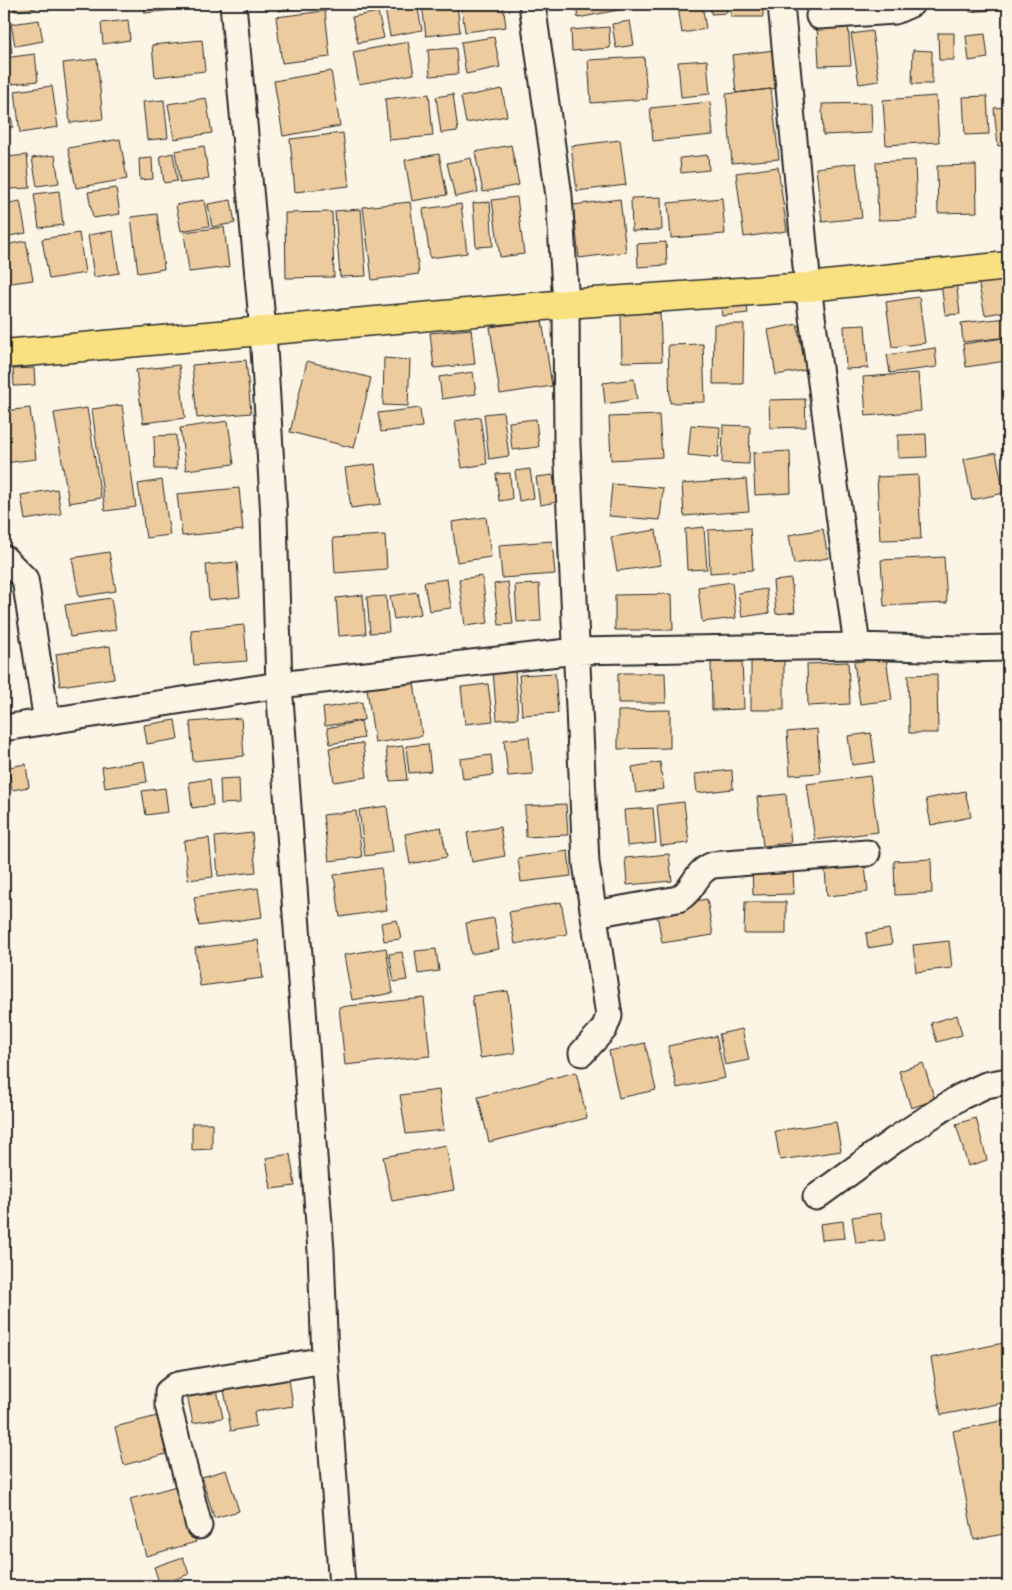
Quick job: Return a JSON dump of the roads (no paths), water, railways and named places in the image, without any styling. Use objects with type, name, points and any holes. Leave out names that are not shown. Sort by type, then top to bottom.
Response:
[{"type":"main road","points":[[4,354],[566,304],[808,287],[1008,266]]},
{"type":"street","points":[[233,4],[263,331],[274,517],[279,684],[321,1250],[325,1360],[342,1586]]},
{"type":"street","points":[[532,4],[559,196],[566,304],[567,444],[586,863],[610,1016],[609,1022],[604,1029],[582,1053]]},
{"type":"street","points":[[782,4],[808,287],[857,646]]},
{"type":"street","points":[[819,16],[895,11],[911,4]]},
{"type":"street","points":[[4,558],[25,579],[46,722]]},
{"type":"street","points":[[4,728],[279,684],[576,651],[857,646],[960,649],[1008,648]]},
{"type":"street","points":[[594,914],[678,899],[688,892],[701,871],[713,865],[867,853]]},
{"type":"street","points":[[816,1197],[896,1139],[960,1097],[986,1084],[1008,1081]]},
{"type":"street","points":[[199,1526],[168,1405],[168,1392],[177,1385],[325,1360]]}]
